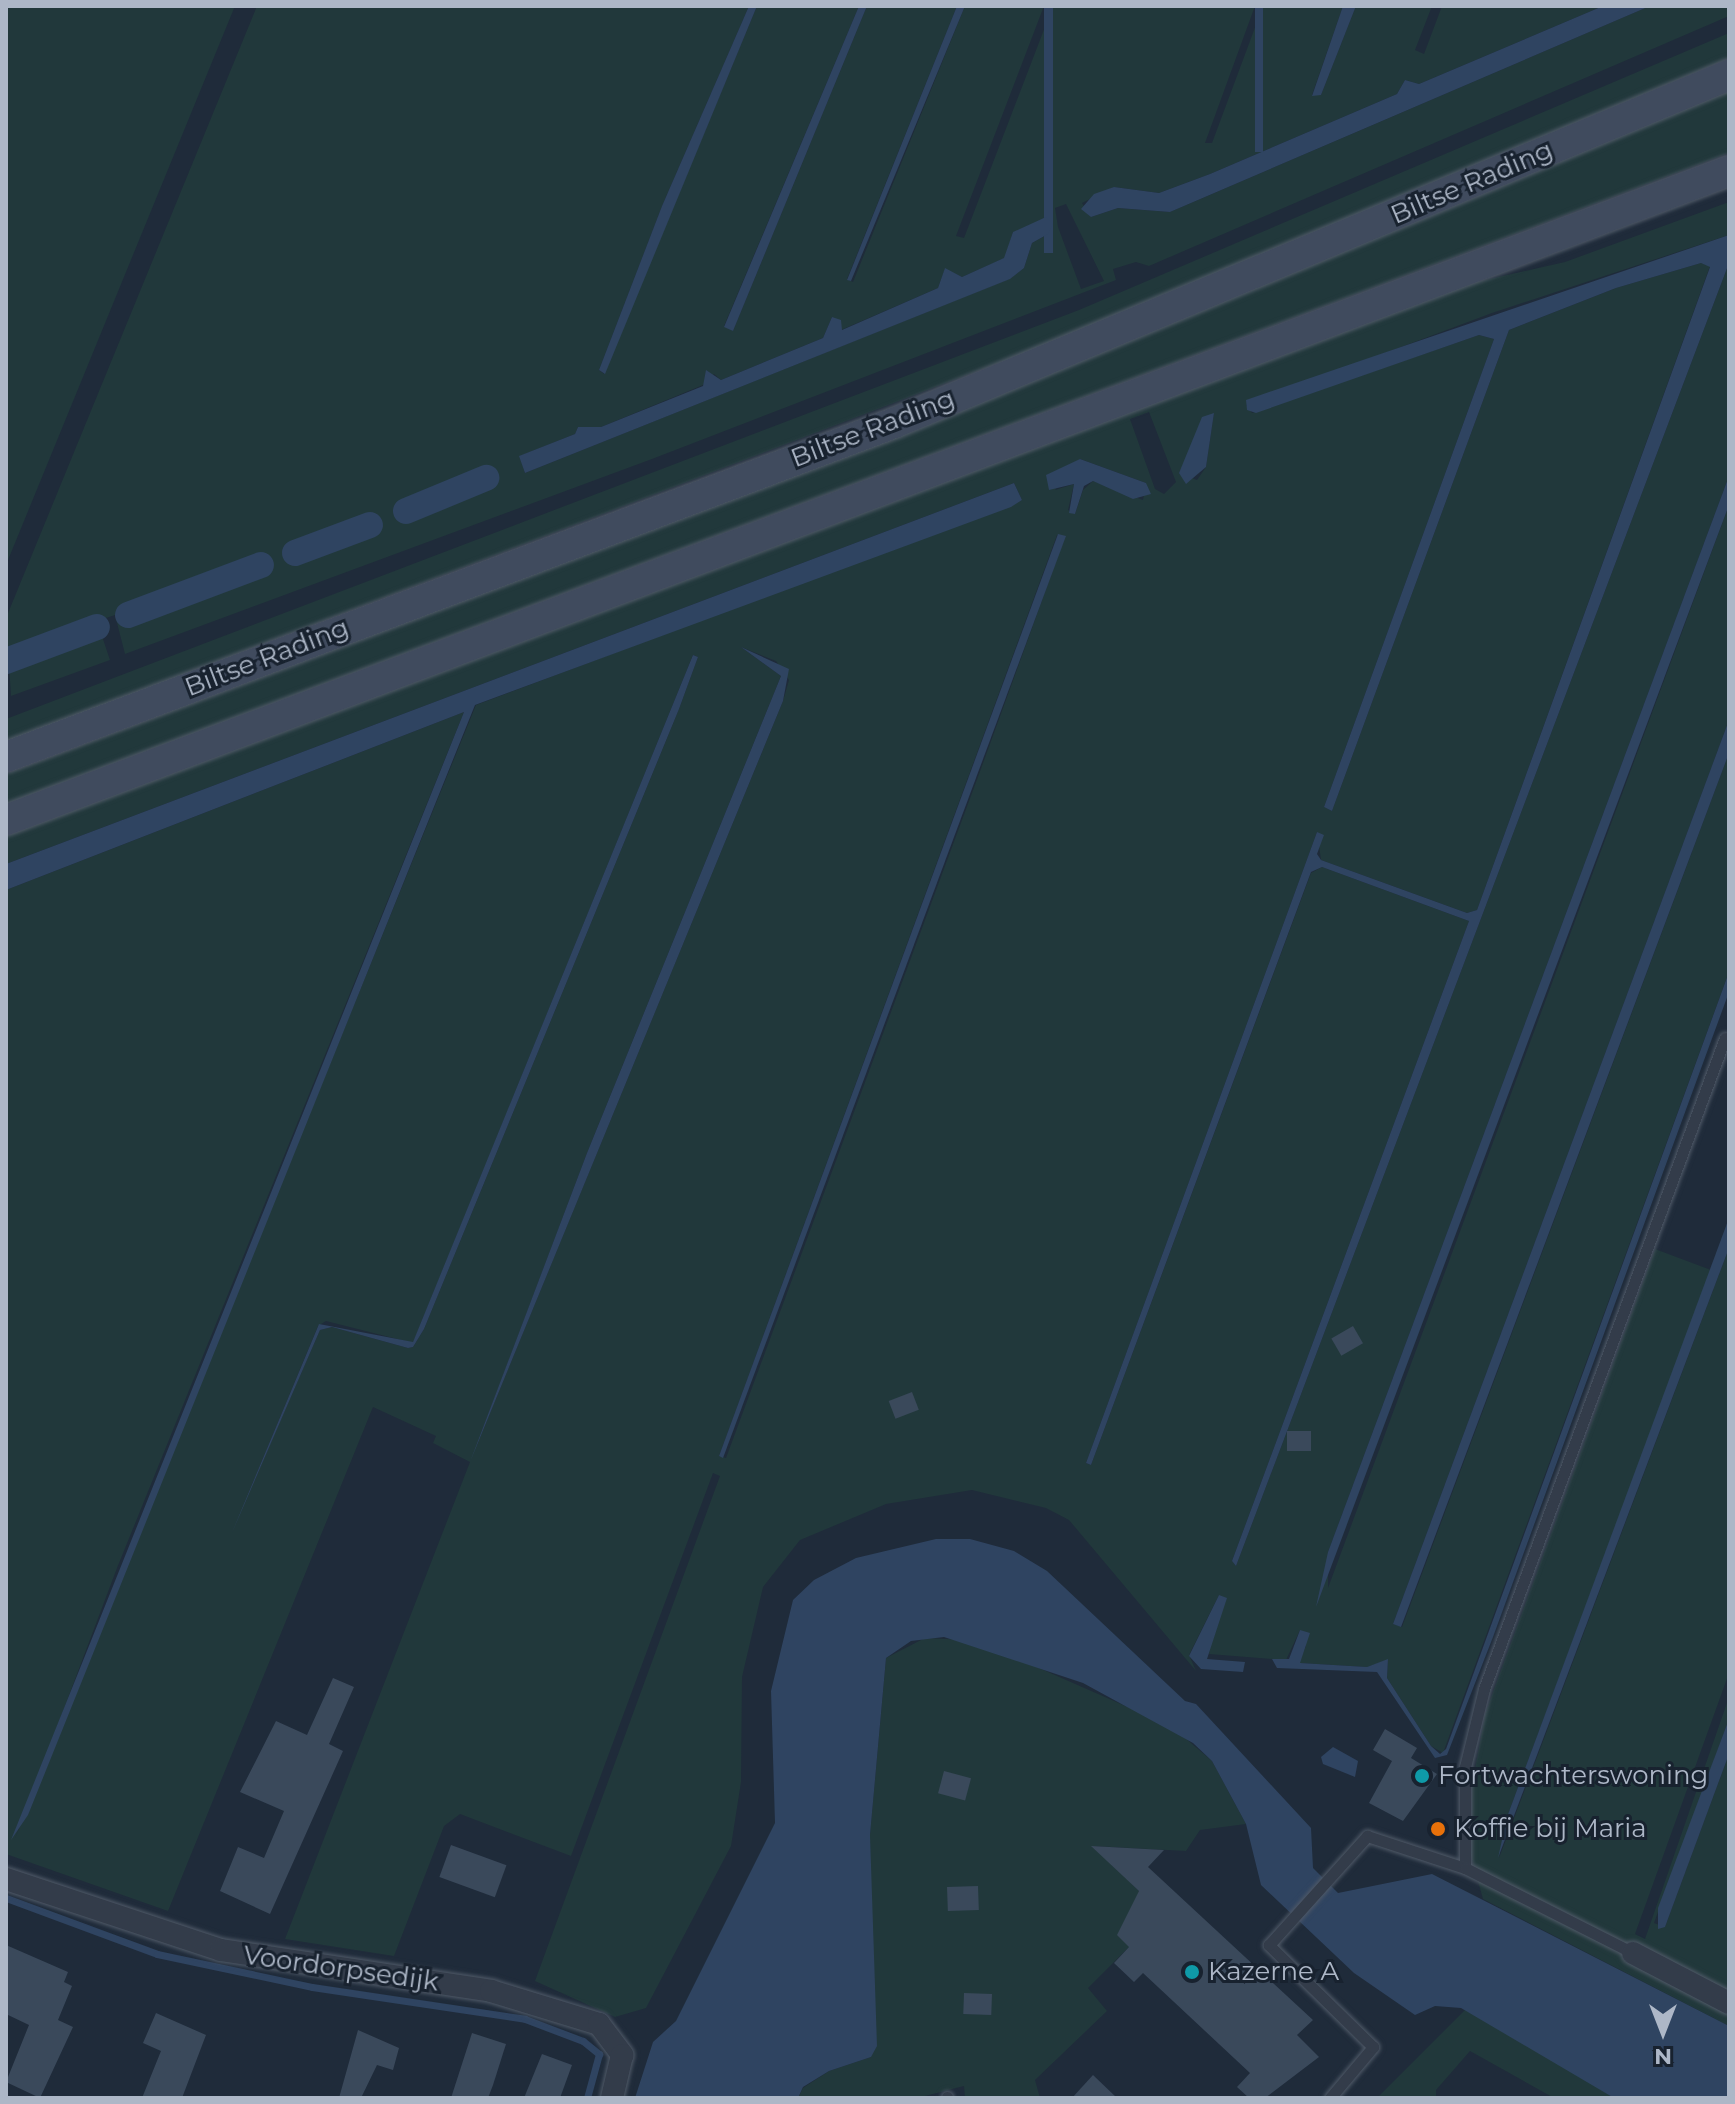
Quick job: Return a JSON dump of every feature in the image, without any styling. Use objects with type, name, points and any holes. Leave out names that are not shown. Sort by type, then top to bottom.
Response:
[{"type":"main road","name":"Biltse Rading","points":[[6,757],[894,423],[1729,75]]},
{"type":"main road","points":[[6,820],[1729,171]]},
{"type":"street","name":"Voordorpsedijk","points":[[6,1879],[221,1950],[491,1991],[599,2024],[622,2055],[612,2098]]},
{"type":"street","points":[[1633,1953],[1729,2003]]},
{"type":"lane","points":[[1465,1868],[1465,1767],[1484,1689],[1725,1038]]},
{"type":"lane","points":[[1330,2098],[1373,2047],[1269,1945],[1367,1836],[1465,1868],[1633,1953]]},
{"type":"green space","points":[[6,6],[235,6],[6,565]]},
{"type":"green space","points":[[257,6],[749,6],[662,206],[599,370],[604,374],[757,6],[859,6],[724,326],[733,331],[867,6],[957,6],[847,279],[853,282],[965,6],[1044,6],[956,236],[964,238],[1053,6],[1255,6],[1205,143],[1212,143],[1263,6],[1343,6],[1312,95],[1321,95],[1356,6],[1432,6],[1415,50],[1424,54],[1442,6],[1603,6],[1419,84],[1405,80],[1397,94],[1159,193],[1114,187],[1082,203],[1091,217],[1118,208],[1170,212],[1650,6],[1729,6],[1729,16],[1149,266],[1136,262],[1113,269],[1116,280],[652,459],[125,654],[115,615],[97,621],[110,660],[11,696],[6,618]],"holes":[[[1066,204],[1104,281],[1081,289],[1058,227],[1055,208]],[[1013,232],[1048,234],[1032,243],[1024,268],[1009,279],[525,473],[520,456],[575,434],[578,427],[601,427],[703,385],[714,374],[721,380],[823,338],[832,317],[841,330],[938,288],[945,269],[962,277],[1005,258]]]},
{"type":"green space","points":[[1729,33],[1729,58],[1085,330],[6,742],[6,719],[1079,310]]},
{"type":"green space","points":[[1729,91],[1729,153],[6,804],[6,774],[955,413]]},
{"type":"green space","points":[[1729,202],[1729,235],[1492,313],[1246,405],[1252,413],[1479,335],[1494,339],[1324,807],[1332,811],[1509,330],[1616,288],[1701,263],[1710,266],[1477,910],[1467,913],[1321,860],[1317,832],[1086,1463],[1091,1465],[1311,873],[1322,867],[1469,921],[1232,1561],[1236,1566],[1729,263],[1729,476],[1328,1552],[1328,1588],[1729,505],[1729,720],[1393,1624],[1402,1627],[1729,753],[1729,972],[1443,1753],[1431,1746],[1387,1678],[1388,1660],[1367,1667],[1299,1663],[1306,1646],[1300,1630],[1286,1660],[1209,1654],[1219,1595],[1189,1655],[1196,1671],[1069,1520],[1046,1508],[972,1490],[886,1504],[800,1540],[763,1587],[742,1677],[741,1782],[731,1846],[646,2008],[615,2017],[535,1981],[720,1476],[713,1473],[571,1856],[460,1814],[444,1826],[394,1956],[285,1939],[470,1462],[433,1443],[436,1436],[373,1407],[168,1911],[6,1854],[6,890],[464,712],[117,1568],[14,1841],[476,705],[1022,500],[1014,483],[6,864],[6,836],[1472,283],[1565,262]],"holes":[[[1149,412],[1176,482],[1164,494],[1155,489],[1130,419]],[[1214,413],[1206,467],[1197,480],[1179,473]],[[1080,459],[1146,483],[1143,500],[1093,481],[1083,490],[1075,514],[1068,510],[1074,484],[1055,490]],[[1057,535],[1065,537],[726,1458],[719,1456]],[[741,647],[776,661],[789,680],[783,701],[476,1447],[587,1153],[781,676]],[[693,655],[698,657],[424,1329],[413,1347],[408,1348],[332,1327],[320,1330],[244,1504],[318,1326],[326,1321],[413,1343]]]},
{"type":"green space","points":[[1729,1248],[1729,1673],[1635,1934],[1645,1939],[1729,1697],[1729,1719],[1654,1923],[1665,1927],[1729,1754],[1729,2026],[1483,1899],[1471,1856],[1472,1786],[1485,1714],[1655,1249],[1711,1270],[1507,1817],[1499,1858]]},
{"type":"green space","points":[[925,1638],[967,1640],[1007,1654],[1171,1726],[1212,1761],[1246,1824],[1200,1830],[1186,1851],[1093,1846],[1139,1891],[1129,1947],[1088,1988],[1107,2011],[1035,2080],[1040,2098],[965,2098],[964,2086],[917,2098],[798,2098],[803,2088],[829,2071],[871,2057],[870,1835],[886,1658]]},
{"type":"green space","points":[[1465,2010],[1562,2064],[1614,2098],[1554,2098],[1470,2051],[1436,2090],[1436,2098],[1377,2098]]},
{"type":"water","points":[[749,6],[757,6],[605,374],[599,370],[662,206]]},
{"type":"water","points":[[859,6],[867,6],[733,331],[724,327]]},
{"type":"water","points":[[957,6],[965,6],[851,281],[847,280]]},
{"type":"water","points":[[1044,6],[1053,6],[1053,253],[1044,253]]},
{"type":"water","points":[[1255,6],[1263,6],[1263,152],[1255,152]]},
{"type":"water","points":[[1343,6],[1356,6],[1321,95],[1312,96]]},
{"type":"water","points":[[1603,6],[1650,6],[1170,212],[1118,208],[1091,217],[1081,209],[1094,194],[1114,187],[1159,193],[1210,174],[1397,94],[1405,80],[1419,84]]},
{"type":"water","points":[[1046,217],[1053,224],[1048,234],[1032,243],[1024,268],[1010,279],[525,473],[519,456],[575,434],[578,427],[601,427],[703,386],[706,370],[721,380],[823,338],[832,317],[841,320],[842,330],[938,288],[945,268],[962,277],[1004,258],[1013,232]]},
{"type":"water","points":[[1729,235],[1729,263],[1236,1566],[1232,1561],[1469,921],[1322,867],[1311,872],[1091,1465],[1086,1463],[1317,832],[1324,835],[1317,854],[1321,860],[1467,913],[1477,910],[1710,267],[1701,263],[1616,288],[1509,330],[1332,811],[1324,807],[1494,339],[1479,335],[1256,413],[1247,410],[1246,400]]},
{"type":"water","points":[[1214,413],[1206,467],[1186,484],[1179,473],[1202,417]]},
{"type":"water","points":[[1080,459],[1146,483],[1151,494],[1133,499],[1093,481],[1084,486],[1075,514],[1069,513],[1074,484],[1049,490],[1046,475]]},
{"type":"water","points":[[1729,476],[1729,505],[1316,1607],[1328,1552]]},
{"type":"water","points":[[1014,483],[1022,500],[1011,507],[475,705],[28,1815],[11,1840],[464,712],[6,890],[6,864]]},
{"type":"water","points":[[1058,534],[1066,536],[723,1458],[719,1456]]},
{"type":"water","points":[[741,647],[789,669],[783,701],[470,1462],[587,1153],[781,676]]},
{"type":"water","points":[[693,655],[698,657],[679,709],[424,1329],[413,1347],[408,1348],[332,1327],[320,1330],[231,1535],[319,1324],[413,1342]]},
{"type":"water","points":[[1729,720],[1729,753],[1401,1627],[1393,1624]]},
{"type":"water","points":[[1729,972],[1729,992],[1493,1637],[1447,1755],[1435,1758],[1377,1672],[1277,1668],[1272,1659],[1289,1659],[1300,1630],[1310,1633],[1300,1663],[1367,1667],[1388,1659],[1387,1678],[1431,1746],[1440,1754],[1446,1749]]},
{"type":"water","points":[[1729,1218],[1729,1248],[1498,1858],[1507,1817]]},
{"type":"water","points":[[936,1539],[970,1539],[1014,1551],[1047,1571],[1185,1701],[1196,1704],[1311,1828],[1313,1868],[1338,1893],[1432,1874],[1729,2026],[1729,2098],[1614,2098],[1461,2008],[1435,2006],[1415,2015],[1354,1973],[1261,1885],[1246,1824],[1212,1761],[1193,1743],[1083,1683],[944,1637],[911,1641],[886,1658],[870,1835],[877,2046],[871,2057],[829,2071],[803,2087],[798,2098],[635,2098],[653,2042],[676,2021],[775,1823],[771,1691],[793,1600],[814,1580],[856,1558]]},
{"type":"water","points":[[1219,1595],[1227,1598],[1207,1659],[1245,1662],[1243,1672],[1201,1669],[1189,1656]]},
{"type":"water","points":[[1729,1719],[1729,1754],[1665,1927],[1658,1929],[1658,1908]]},
{"type":"water","points":[[1333,1747],[1358,1761],[1355,1777],[1323,1764],[1321,1757]]},
{"type":"building","points":[[1353,1326],[1363,1343],[1341,1356],[1331,1338]]},
{"type":"building","points":[[912,1392],[919,1410],[895,1419],[889,1401]]},
{"type":"building","points":[[1287,1431],[1311,1431],[1311,1451],[1287,1451]]},
{"type":"building","points":[[333,1678],[354,1687],[329,1744],[343,1751],[270,1914],[220,1891],[238,1847],[264,1858],[284,1811],[240,1792],[276,1721],[307,1735]]},
{"type":"building","name":"Fortwachterswoning","points":[[1385,1729],[1417,1748],[1411,1758],[1437,1774],[1403,1821],[1369,1803],[1392,1761],[1373,1750]]},
{"type":"building","points":[[944,1771],[971,1778],[965,1800],[938,1793]]},
{"type":"building","points":[[451,1845],[506,1865],[495,1897],[439,1877]]},
{"type":"building","name":"Kazerne A","points":[[1091,1846],[1164,1850],[1148,1867],[1313,2020],[1297,2035],[1319,2057],[1265,2098],[1249,2098],[1237,2087],[1250,2073],[1143,1973],[1134,1982],[1114,1963],[1129,1947],[1117,1935],[1139,1891]]},
{"type":"building","points":[[978,1886],[979,1910],[948,1911],[947,1887]]},
{"type":"building","points":[[6,1945],[68,1972],[64,1982],[72,1986],[58,2020],[73,2027],[40,2098],[6,2082],[29,2025],[6,2014]]},
{"type":"building","points":[[964,1993],[992,1994],[991,2015],[963,2014]]},
{"type":"building","points":[[156,2013],[206,2035],[182,2098],[142,2098],[161,2051],[143,2043]]},
{"type":"building","points":[[358,2030],[399,2048],[393,2070],[377,2065],[361,2098],[339,2098]]},
{"type":"building","points":[[472,2033],[506,2044],[493,2085],[488,2098],[451,2098]]},
{"type":"building","points":[[542,2054],[572,2065],[560,2098],[524,2098]]},
{"type":"building","points":[[1093,2075],[1117,2098],[1072,2098]]},
{"type":"waterway","points":[[406,511],[486,478]]},
{"type":"waterway","points":[[295,553],[370,525]]},
{"type":"waterway","points":[[128,615],[261,565]]},
{"type":"waterway","points":[[6,661],[97,627]]},
{"type":"waterway","points":[[6,1898],[157,1954],[312,1987],[525,2019],[583,2041],[599,2054],[587,2098]]},
{"type":"place","name":"Fortwachterswoning","points":[[1422,1776]]},
{"type":"place","name":"Koffie bij Maria","points":[[1438,1829]]},
{"type":"place","name":"Kazerne A","points":[[1192,1972]]}]
